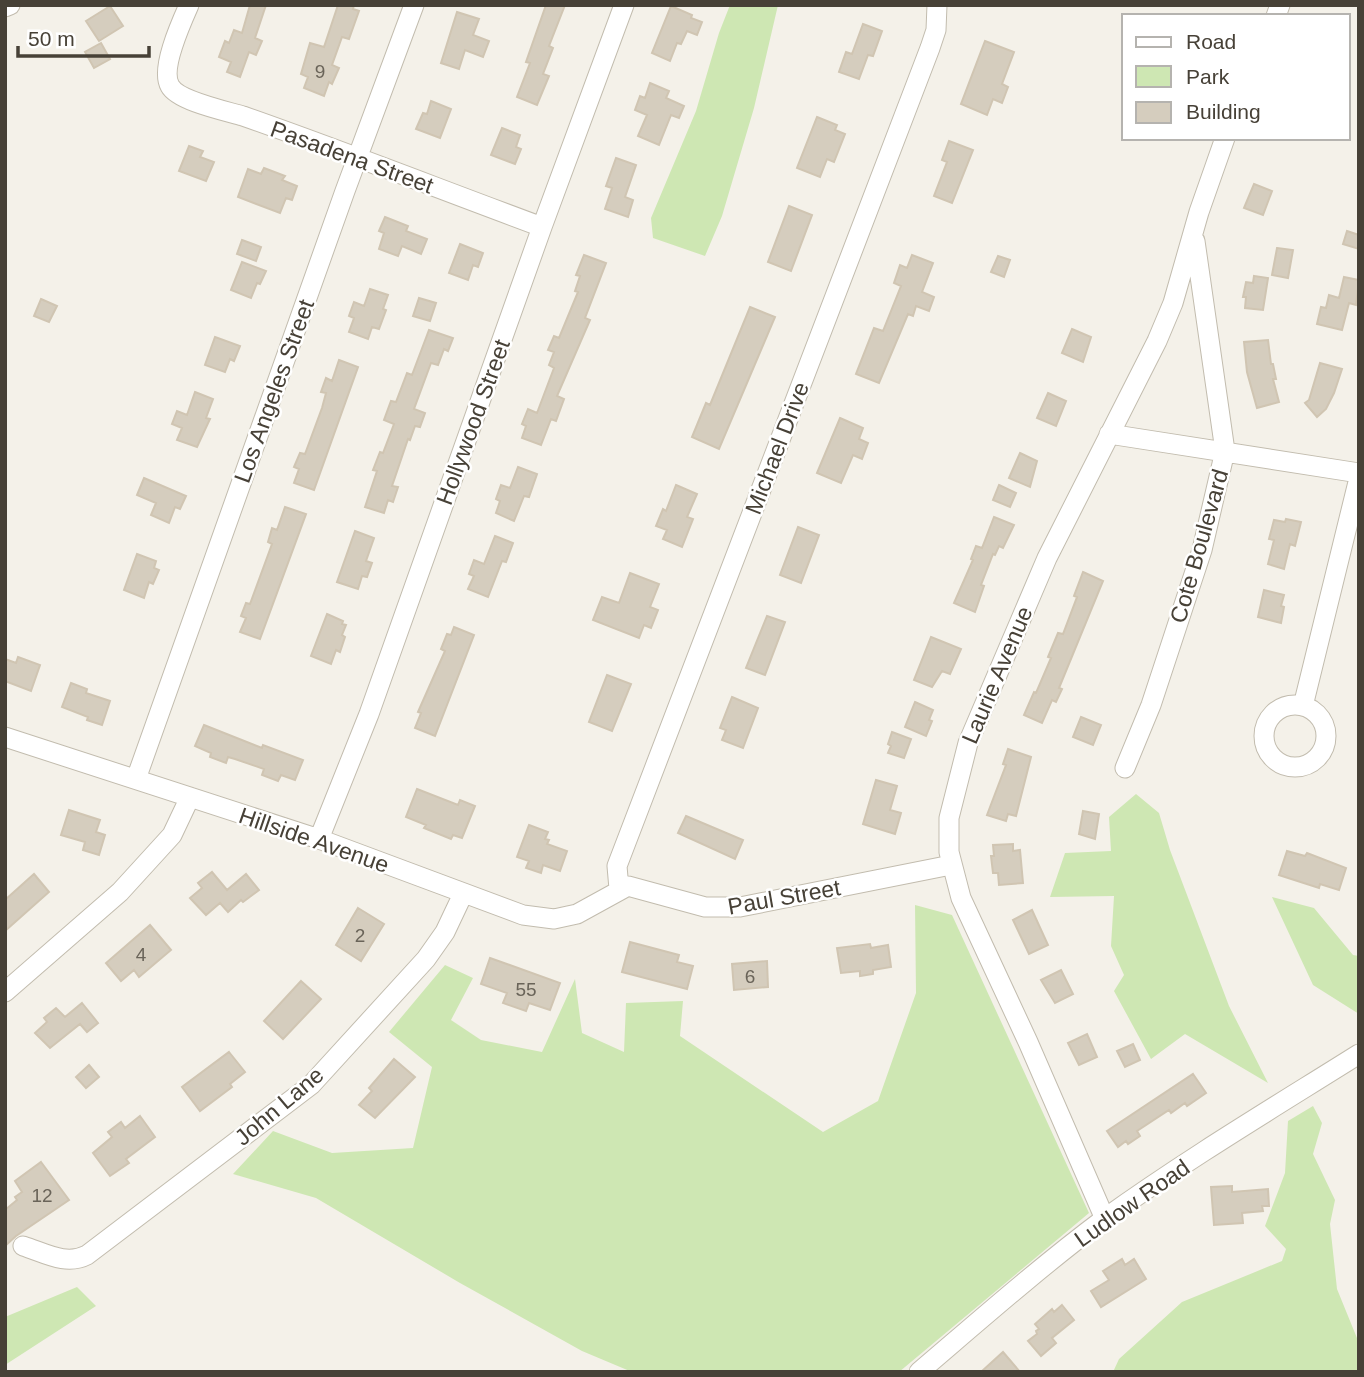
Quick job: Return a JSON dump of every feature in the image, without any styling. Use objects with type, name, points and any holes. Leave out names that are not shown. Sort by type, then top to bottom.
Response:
[{"type":"street","name":"Pasadena Street","points":[[189,5],[167,69],[168,82],[175,92],[204,105],[357,157],[542,227]]},
{"type":"street","name":"Los Angeles Street","points":[[136,779],[357,157],[414,5]]},
{"type":"street","name":"Hollywood Street","points":[[319,839],[378,690],[542,227],[624,5]]},
{"type":"street","name":"Michael Drive","points":[[619,889],[617,866],[925,60],[936,30],[937,5]]},
{"type":"street","name":"Laurie Avenue","points":[[1105,1219],[1028,1042],[961,898],[951,865],[949,818],[968,743],[1047,558],[1157,341],[1173,303],[1224,140]]},
{"type":"street","name":"Cote Boulevard","points":[[1125,768],[1151,705],[1202,550],[1225,451],[1194,233]]},
{"type":"street","points":[[1109,434],[1359,475],[1303,706]]},
{"type":"street","name":"Hillside Avenue","points":[[5,737],[319,839],[523,915],[554,919],[577,914],[602,902],[619,889]]},
{"type":"street","points":[[5,992],[120,892],[172,835],[190,797]]},
{"type":"street","name":"Paul Street","points":[[619,889],[635,887],[705,907],[740,907],[951,865]]},
{"type":"street","name":"John Lane","points":[[23,1246],[66,1261],[78,1260],[87,1255],[311,1084],[426,959],[446,932],[463,894]]},
{"type":"street","name":"Ludlow Road","points":[[919,1372],[1003,1299],[1105,1219],[1180,1168],[1357,1058]]},
{"type":"green space","points":[[730,5],[778,5],[754,108],[722,216],[705,256],[653,238],[651,218],[696,111]]},
{"type":"green space","points":[[1136,794],[1159,813],[1170,850],[1229,1006],[1268,1083],[1185,1034],[1151,1059],[1114,991],[1124,975],[1111,946],[1114,896],[1050,897],[1065,853],[1111,851],[1109,817]]},
{"type":"green space","points":[[1272,897],[1314,908],[1353,955],[1359,956],[1359,1014],[1313,985]]},
{"type":"green space","points":[[915,905],[952,915],[1089,1213],[899,1372],[632,1372],[582,1351],[316,1198],[233,1174],[273,1131],[332,1153],[413,1148],[432,1067],[389,1032],[445,965],[473,978],[451,1020],[481,1040],[542,1052],[575,979],[582,1033],[624,1052],[626,1003],[683,1001],[680,1036],[823,1132],[878,1101],[916,993]]},
{"type":"green space","points":[[1313,1106],[1322,1123],[1313,1154],[1335,1200],[1330,1224],[1337,1289],[1359,1343],[1359,1372],[1113,1372],[1119,1359],[1182,1302],[1282,1261],[1286,1249],[1265,1226],[1285,1173],[1288,1121]]},
{"type":"green space","points":[[77,1287],[96,1306],[5,1365],[5,1317]]},
{"type":"building","points":[[250,5],[266,5],[255,38],[262,41],[256,55],[249,52],[240,77],[227,72],[231,62],[219,57],[225,41],[229,43],[234,30],[242,33]]},
{"type":"building","points":[[338,5],[354,5],[353,9],[359,11],[349,39],[342,37],[332,65],[339,68],[332,84],[329,82],[324,96],[304,88],[308,77],[301,74],[310,43],[324,47]]},
{"type":"building","points":[[546,5],[565,5],[549,46],[553,48],[543,74],[549,76],[537,105],[517,97],[530,63],[526,62]]},
{"type":"building","points":[[110,6],[123,26],[99,41],[86,21]]},
{"type":"building","points":[[671,6],[702,22],[697,35],[687,31],[681,44],[677,43],[670,61],[652,53]]},
{"type":"building","points":[[457,12],[479,19],[473,35],[489,41],[483,57],[465,50],[459,69],[441,63]]},
{"type":"building","points":[[863,24],[882,31],[873,56],[868,55],[859,79],[839,72],[846,52],[852,54]]},
{"type":"building","points":[[985,41],[1014,52],[1002,84],[1008,87],[1002,103],[993,99],[987,115],[961,104]]},
{"type":"building","points":[[101,43],[110,59],[94,68],[85,52]]},
{"type":"building","points":[[650,83],[669,91],[666,98],[684,106],[679,118],[671,115],[659,145],[638,136],[647,115],[635,110],[640,96],[645,98]]},
{"type":"building","points":[[431,101],[451,109],[440,138],[416,129],[423,113],[427,114]]},
{"type":"building","points":[[817,117],[837,125],[835,130],[845,134],[834,162],[827,159],[820,177],[797,168]]},
{"type":"building","points":[[502,128],[520,135],[516,147],[521,149],[515,164],[491,155]]},
{"type":"building","points":[[949,141],[973,150],[952,203],[934,196],[947,162],[942,160]]},
{"type":"building","points":[[189,146],[203,151],[200,157],[214,162],[206,181],[179,171]]},
{"type":"building","points":[[616,158],[636,165],[625,197],[633,200],[628,217],[605,209],[612,188],[606,186]]},
{"type":"building","points":[[264,168],[285,176],[282,180],[297,186],[292,200],[286,198],[280,213],[238,197],[248,169],[261,174]]},
{"type":"building","points":[[1254,184],[1272,191],[1263,215],[1244,208]]},
{"type":"building","points":[[789,206],[812,215],[791,271],[768,262]]},
{"type":"building","points":[[385,217],[408,226],[406,231],[427,239],[421,254],[402,246],[398,256],[379,249],[384,233],[379,231]]},
{"type":"building","points":[[1347,231],[1359,235],[1359,249],[1343,244]]},
{"type":"building","points":[[242,240],[261,247],[256,261],[237,254]]},
{"type":"building","points":[[460,244],[483,253],[478,267],[473,265],[468,280],[449,273]]},
{"type":"building","points":[[1277,248],[1293,250],[1288,278],[1272,275]]},
{"type":"building","points":[[584,255],[606,263],[585,318],[590,320],[557,396],[564,399],[556,421],[551,419],[541,445],[522,438],[526,426],[522,424],[528,409],[537,413],[554,368],[549,365],[554,352],[548,350],[554,336],[559,338],[578,292],[575,291],[580,276],[576,275]]},
{"type":"building","points":[[912,255],[933,263],[922,292],[934,297],[929,311],[916,306],[913,316],[908,314],[879,383],[856,374],[874,328],[883,331],[901,286],[894,283],[900,265],[907,268]]},
{"type":"building","points":[[998,256],[1010,260],[1004,277],[991,272]]},
{"type":"building","points":[[242,262],[266,271],[251,298],[231,290]]},
{"type":"building","points":[[1254,276],[1268,278],[1263,310],[1245,308],[1246,297],[1243,297],[1246,282],[1253,283]]},
{"type":"building","points":[[1344,277],[1359,280],[1356,305],[1349,303],[1342,330],[1317,324],[1321,307],[1326,308],[1329,295],[1339,298]]},
{"type":"building","points":[[370,289],[388,295],[379,329],[372,327],[368,339],[349,332],[354,318],[349,316],[354,302],[364,306]]},
{"type":"building","points":[[419,298],[436,303],[430,321],[413,316]]},
{"type":"building","points":[[41,299],[57,306],[49,322],[34,316]]},
{"type":"building","points":[[750,307],[775,317],[719,449],[692,437],[706,403],[710,405]]},
{"type":"building","points":[[1072,329],[1091,337],[1083,362],[1062,353]]},
{"type":"building","points":[[429,330],[453,338],[448,351],[444,349],[438,365],[431,363],[414,409],[425,413],[420,427],[415,426],[410,440],[408,439],[392,486],[398,487],[393,502],[388,500],[384,513],[365,507],[377,471],[373,470],[394,424],[384,420],[391,401],[396,402],[407,373],[412,375]]},
{"type":"building","points":[[215,337],[240,346],[234,361],[230,359],[225,372],[205,365]]},
{"type":"building","points":[[1268,340],[1279,402],[1257,408],[1247,372],[1244,342]]},
{"type":"building","points":[[339,360],[358,367],[314,490],[294,483],[299,469],[294,467],[300,453],[305,454],[322,408],[326,393],[321,392],[326,378],[332,381]]},
{"type":"building","points":[[1320,363],[1342,369],[1326,409],[1317,417],[1305,403],[1309,400]]},
{"type":"building","points":[[195,392],[213,399],[206,418],[210,419],[197,447],[177,440],[182,428],[172,424],[177,411],[187,415]]},
{"type":"building","points":[[1048,393],[1066,401],[1056,426],[1037,418]]},
{"type":"building","points":[[840,418],[863,428],[859,439],[868,443],[862,459],[853,455],[841,483],[817,473]]},
{"type":"building","points":[[1020,453],[1037,461],[1030,487],[1009,478]]},
{"type":"building","points":[[518,467],[537,474],[529,497],[524,496],[514,521],[496,513],[500,501],[496,499],[501,485],[510,488]]},
{"type":"building","points":[[144,478],[186,496],[180,509],[175,507],[169,523],[151,515],[156,503],[137,495]]},
{"type":"building","points":[[676,485],[697,494],[687,517],[693,519],[682,547],[663,539],[667,530],[656,526],[663,509],[666,511]]},
{"type":"building","points":[[999,485],[1016,493],[1010,507],[993,500]]},
{"type":"building","points":[[285,507],[306,514],[260,639],[240,632],[246,618],[241,616],[246,603],[250,604],[272,544],[268,542],[272,528],[277,530]]},
{"type":"building","points":[[994,517],[1014,525],[1003,548],[999,546],[995,555],[993,554],[981,585],[984,586],[975,612],[954,603],[973,560],[971,559],[976,546],[982,548]]},
{"type":"building","points":[[1286,519],[1301,522],[1295,546],[1290,544],[1284,569],[1268,564],[1274,540],[1269,539],[1274,520],[1285,522]]},
{"type":"building","points":[[798,527],[819,535],[801,583],[780,575]]},
{"type":"building","points":[[355,531],[374,538],[366,561],[372,563],[367,577],[362,576],[358,589],[337,582]]},
{"type":"building","points":[[495,536],[513,543],[506,562],[502,561],[488,597],[468,589],[474,576],[469,574],[474,560],[484,564]]},
{"type":"building","points":[[137,554],[156,561],[154,568],[159,570],[153,584],[149,582],[144,598],[124,590]]},
{"type":"building","points":[[1083,572],[1103,581],[1059,688],[1062,689],[1056,702],[1052,700],[1042,723],[1024,715],[1051,658],[1048,657],[1058,633],[1063,634]]},
{"type":"building","points":[[630,573],[659,584],[650,607],[658,610],[651,628],[644,625],[639,638],[593,620],[602,597],[619,603]]},
{"type":"building","points":[[1264,590],[1284,595],[1281,623],[1258,617]]},
{"type":"building","points":[[327,614],[346,625],[340,652],[336,650],[331,664],[311,656]]},
{"type":"building","points":[[767,616],[785,622],[765,675],[746,668]]},
{"type":"building","points":[[454,627],[474,635],[435,736],[415,728],[421,713],[418,712],[445,651],[441,649],[447,634],[451,635]]},
{"type":"building","points":[[931,637],[961,649],[950,674],[942,671],[932,687],[914,680]]},
{"type":"building","points":[[18,657],[40,665],[31,691],[5,681],[5,659],[16,663]]},
{"type":"building","points":[[607,675],[631,684],[612,731],[589,722]]},
{"type":"building","points":[[71,683],[87,689],[86,693],[110,701],[102,725],[62,707]]},
{"type":"building","points":[[732,697],[758,708],[743,748],[722,740],[726,730],[720,728]]},
{"type":"building","points":[[915,702],[933,710],[926,736],[905,727]]},
{"type":"building","points":[[1081,717],[1101,725],[1093,745],[1073,737]]},
{"type":"building","points":[[204,725],[262,748],[263,745],[303,760],[295,780],[281,775],[278,781],[262,775],[264,769],[228,757],[226,763],[210,757],[211,753],[195,746]]},
{"type":"building","points":[[892,732],[911,739],[904,758],[888,753]]},
{"type":"building","points":[[1008,749],[1031,757],[1016,816],[1008,814],[1006,821],[987,815],[1006,765],[1003,764]]},
{"type":"building","points":[[876,780],[897,786],[890,810],[901,813],[895,834],[863,824]]},
{"type":"building","points":[[417,789],[458,805],[460,800],[475,806],[462,838],[453,835],[451,839],[406,817]]},
{"type":"building","points":[[69,810],[100,820],[96,832],[105,835],[99,855],[83,850],[85,842],[61,835]]},
{"type":"building","points":[[1083,811],[1099,814],[1095,839],[1079,834]]},
{"type":"building","points":[[686,816],[743,840],[735,859],[678,833]]},
{"type":"building","points":[[529,825],[548,832],[545,839],[549,840],[547,844],[567,851],[560,871],[543,865],[541,873],[526,868],[529,861],[517,857]]},
{"type":"building","points":[[1013,844],[1013,851],[1020,850],[1023,883],[999,885],[998,873],[993,873],[993,845]]},
{"type":"building","points":[[1287,851],[1305,856],[1307,853],[1346,868],[1339,890],[1320,884],[1319,888],[1279,875]]},
{"type":"building","points":[[212,872],[227,890],[246,874],[259,890],[243,902],[241,900],[228,912],[220,903],[206,915],[190,898],[202,888],[198,883]]},
{"type":"building","points":[[34,874],[49,892],[5,931],[5,900]]},
{"type":"building","points":[[358,908],[384,924],[361,961],[336,945]]},
{"type":"building","points":[[1032,910],[1048,945],[1029,954],[1013,920]]},
{"type":"building","points":[[150,925],[171,950],[139,977],[134,970],[121,981],[106,963]]},
{"type":"building","points":[[630,942],[679,955],[677,962],[693,966],[687,989],[622,972]]},
{"type":"building","points":[[870,944],[871,948],[888,945],[891,967],[873,970],[873,974],[860,976],[860,971],[841,973],[837,948]]},
{"type":"building","points":[[490,958],[560,983],[550,1010],[529,1003],[526,1011],[503,1003],[507,993],[481,984]]},
{"type":"building","points":[[767,961],[768,987],[734,990],[732,964]]},
{"type":"building","points":[[1061,970],[1073,994],[1055,1003],[1041,980]]},
{"type":"building","points":[[301,981],[321,999],[283,1039],[264,1021]]},
{"type":"building","points":[[82,1003],[98,1023],[87,1032],[80,1024],[50,1048],[35,1033],[47,1022],[44,1018],[56,1008],[65,1017]]},
{"type":"building","points":[[1087,1034],[1097,1057],[1079,1065],[1068,1043]]},
{"type":"building","points":[[1133,1044],[1140,1060],[1125,1067],[1117,1051]]},
{"type":"building","points":[[229,1052],[245,1072],[230,1084],[232,1087],[200,1111],[182,1087]]},
{"type":"building","points":[[394,1059],[415,1077],[375,1118],[359,1105],[372,1091],[369,1088]]},
{"type":"building","points":[[89,1065],[99,1077],[86,1088],[76,1077]]},
{"type":"building","points":[[1193,1074],[1206,1093],[1187,1106],[1185,1103],[1171,1113],[1169,1110],[1137,1131],[1140,1136],[1118,1147],[1107,1131]]},
{"type":"building","points":[[140,1116],[155,1137],[126,1159],[129,1163],[110,1176],[93,1153],[112,1137],[108,1132],[121,1122],[125,1128]]},
{"type":"building","points":[[41,1162],[69,1200],[5,1246],[5,1210],[22,1192],[15,1181]]},
{"type":"building","points":[[1232,1186],[1232,1192],[1268,1189],[1269,1206],[1262,1206],[1263,1211],[1242,1213],[1243,1223],[1214,1225],[1211,1187]]},
{"type":"building","points":[[1122,1259],[1125,1265],[1134,1259],[1146,1279],[1101,1307],[1091,1291],[1109,1280],[1103,1271]]},
{"type":"building","points":[[1062,1305],[1074,1320],[1052,1338],[1056,1343],[1041,1356],[1028,1341],[1037,1334],[1039,1329],[1035,1324],[1052,1309],[1054,1312]]},
{"type":"building","points":[[1003,1352],[1020,1372],[981,1372]]}]
